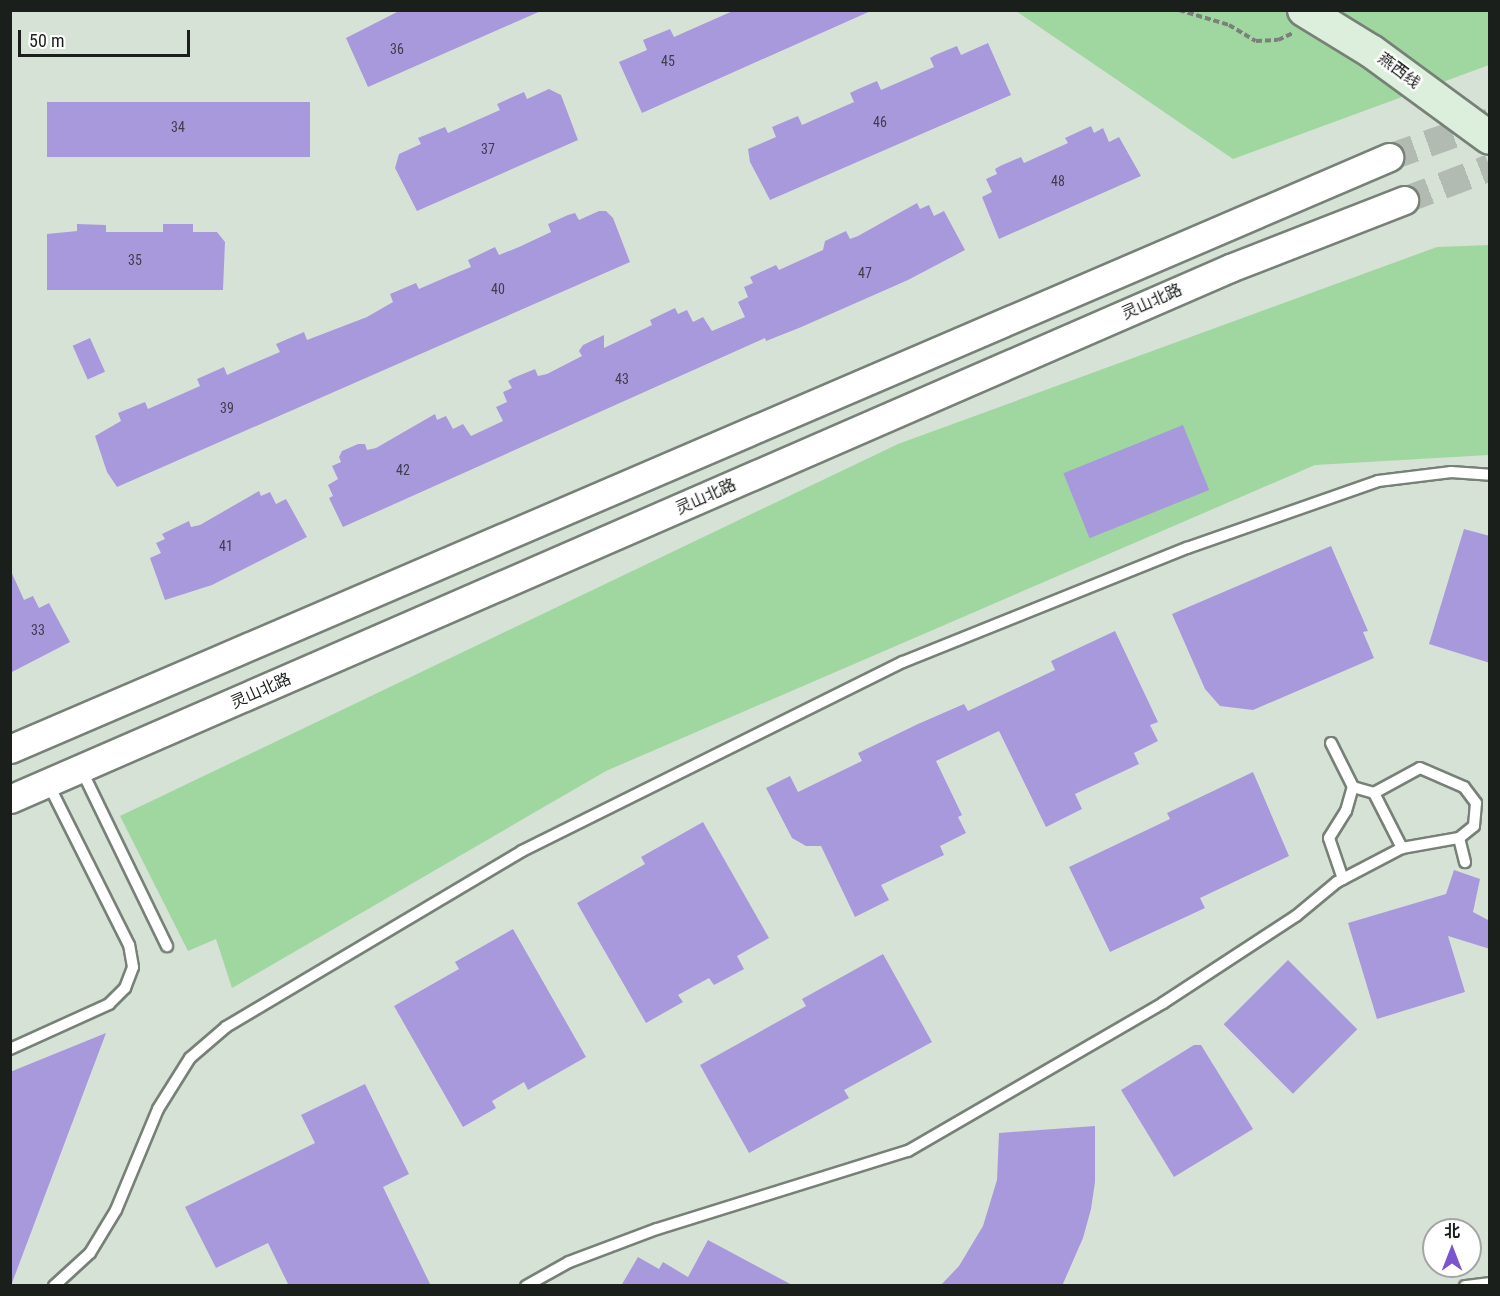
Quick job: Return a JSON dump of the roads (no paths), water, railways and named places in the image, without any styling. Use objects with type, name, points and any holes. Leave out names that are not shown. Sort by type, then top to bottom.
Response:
[{"type":"main road","name":"燕西线","points":[[1307,13],[1371,51],[1490,138]]},
{"type":"street","points":[[10,749],[1389,157]]},
{"type":"street","name":"灵山北路","points":[[10,799],[1230,268],[1404,200]]},
{"type":"lane","points":[[54,1286],[90,1253],[116,1210],[158,1108],[190,1058],[226,1027],[522,851],[903,662],[1187,548],[1378,481],[1451,472],[1490,475]]},
{"type":"lane","points":[[1330,743],[1353,787],[1347,811],[1329,838],[1342,879]]},
{"type":"lane","points":[[526,1286],[569,1262],[657,1229],[908,1151],[1163,1003],[1296,916],[1342,879],[1402,848],[1459,838],[1474,826],[1476,803],[1464,787],[1420,768],[1374,793],[1353,787]]},
{"type":"lane","points":[[80,769],[167,946]]},
{"type":"lane","points":[[10,1048],[109,1005],[125,988],[132,967],[129,945],[48,783]]},
{"type":"lane","points":[[1374,793],[1402,848]]},
{"type":"lane","points":[[1459,838],[1465,862]]},
{"type":"lane","points":[[1464,1286],[1490,1283]]},
{"type":"tunnel","points":[[1389,157],[1490,121]]},
{"type":"tunnel","points":[[1404,200],[1490,167]]}]
